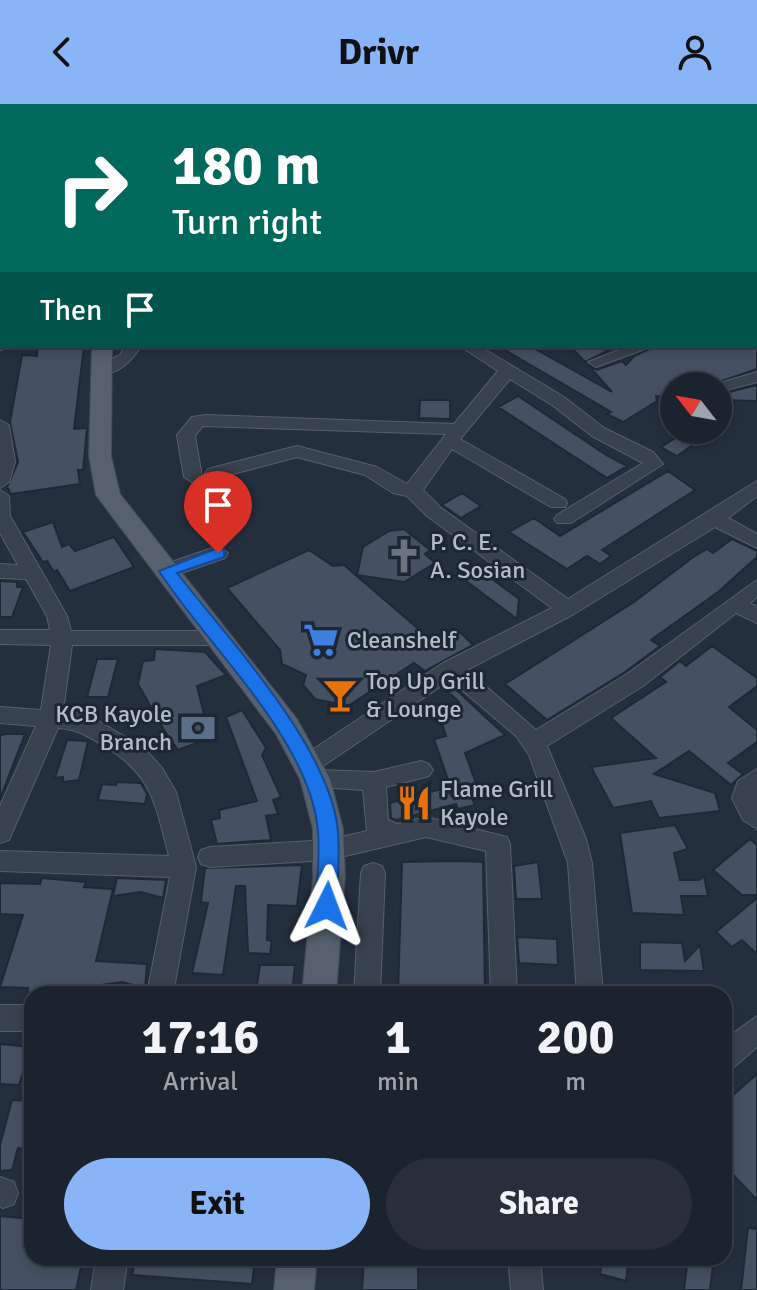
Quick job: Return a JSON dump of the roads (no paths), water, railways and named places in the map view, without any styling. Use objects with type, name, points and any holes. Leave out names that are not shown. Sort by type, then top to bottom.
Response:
[{"type":"main road","points":[[103,358],[103,479],[124,518],[287,727],[311,772],[328,829],[320,986]]},
{"type":"main road","points":[[294,1290],[296,1266]]},
{"type":"street","points":[[103,358],[126,358],[132,348]]},
{"type":"street","points":[[193,477],[186,435],[198,421],[206,420],[454,435],[561,511],[654,464],[647,456],[598,432],[558,401],[471,348]]},
{"type":"street","points":[[596,362],[639,348]]},
{"type":"street","points":[[413,491],[415,482],[507,371]]},
{"type":"street","points":[[732,383],[757,377]]},
{"type":"street","points":[[0,425],[6,462],[0,482]]},
{"type":"street","points":[[214,473],[297,451],[371,471],[400,489],[413,491],[434,512],[567,609]]},
{"type":"street","points":[[311,772],[451,669],[567,609],[715,519],[757,487]]},
{"type":"street","points":[[0,498],[0,516],[57,616],[63,638],[51,717],[0,833]]},
{"type":"street","points":[[715,519],[757,542]]},
{"type":"street","points":[[171,576],[213,561]]},
{"type":"street","points":[[0,571],[34,573]]},
{"type":"street","points":[[535,742],[635,680],[757,587]]},
{"type":"street","points":[[735,603],[757,616]]},
{"type":"street","points":[[0,637],[220,638]]},
{"type":"street","points":[[451,669],[535,742],[574,839],[580,863],[589,986]]},
{"type":"street","points":[[0,715],[80,721],[135,753],[154,774],[164,792],[184,867],[162,986]]},
{"type":"street","points":[[311,772],[374,781],[421,770]]},
{"type":"street","points":[[757,778],[747,785],[743,803],[757,819]]},
{"type":"street","points":[[374,781],[376,825],[393,833]]},
{"type":"street","points":[[210,857],[328,850],[426,827],[498,844],[504,986]]},
{"type":"street","points":[[0,861],[184,867]]},
{"type":"street","points":[[367,986],[373,873]]},
{"type":"street","points":[[0,1018],[24,1018]]},
{"type":"street","points":[[732,1051],[757,1029]]},
{"type":"street","points":[[107,1290],[111,1266]]},
{"type":"street","points":[[525,1266],[527,1290]]},
{"type":"place","name":"P. C. E. A. Sosian","points":[[404,556]]},
{"type":"place","name":"Cleanshelf","points":[[321,640]]},
{"type":"place","name":"Top Up Grill & Lounge","points":[[340,695]]},
{"type":"place","name":"KCB Kayole Branch","points":[[198,728]]},
{"type":"place","name":"Flame Grill Kayole","points":[[414,803]]}]
